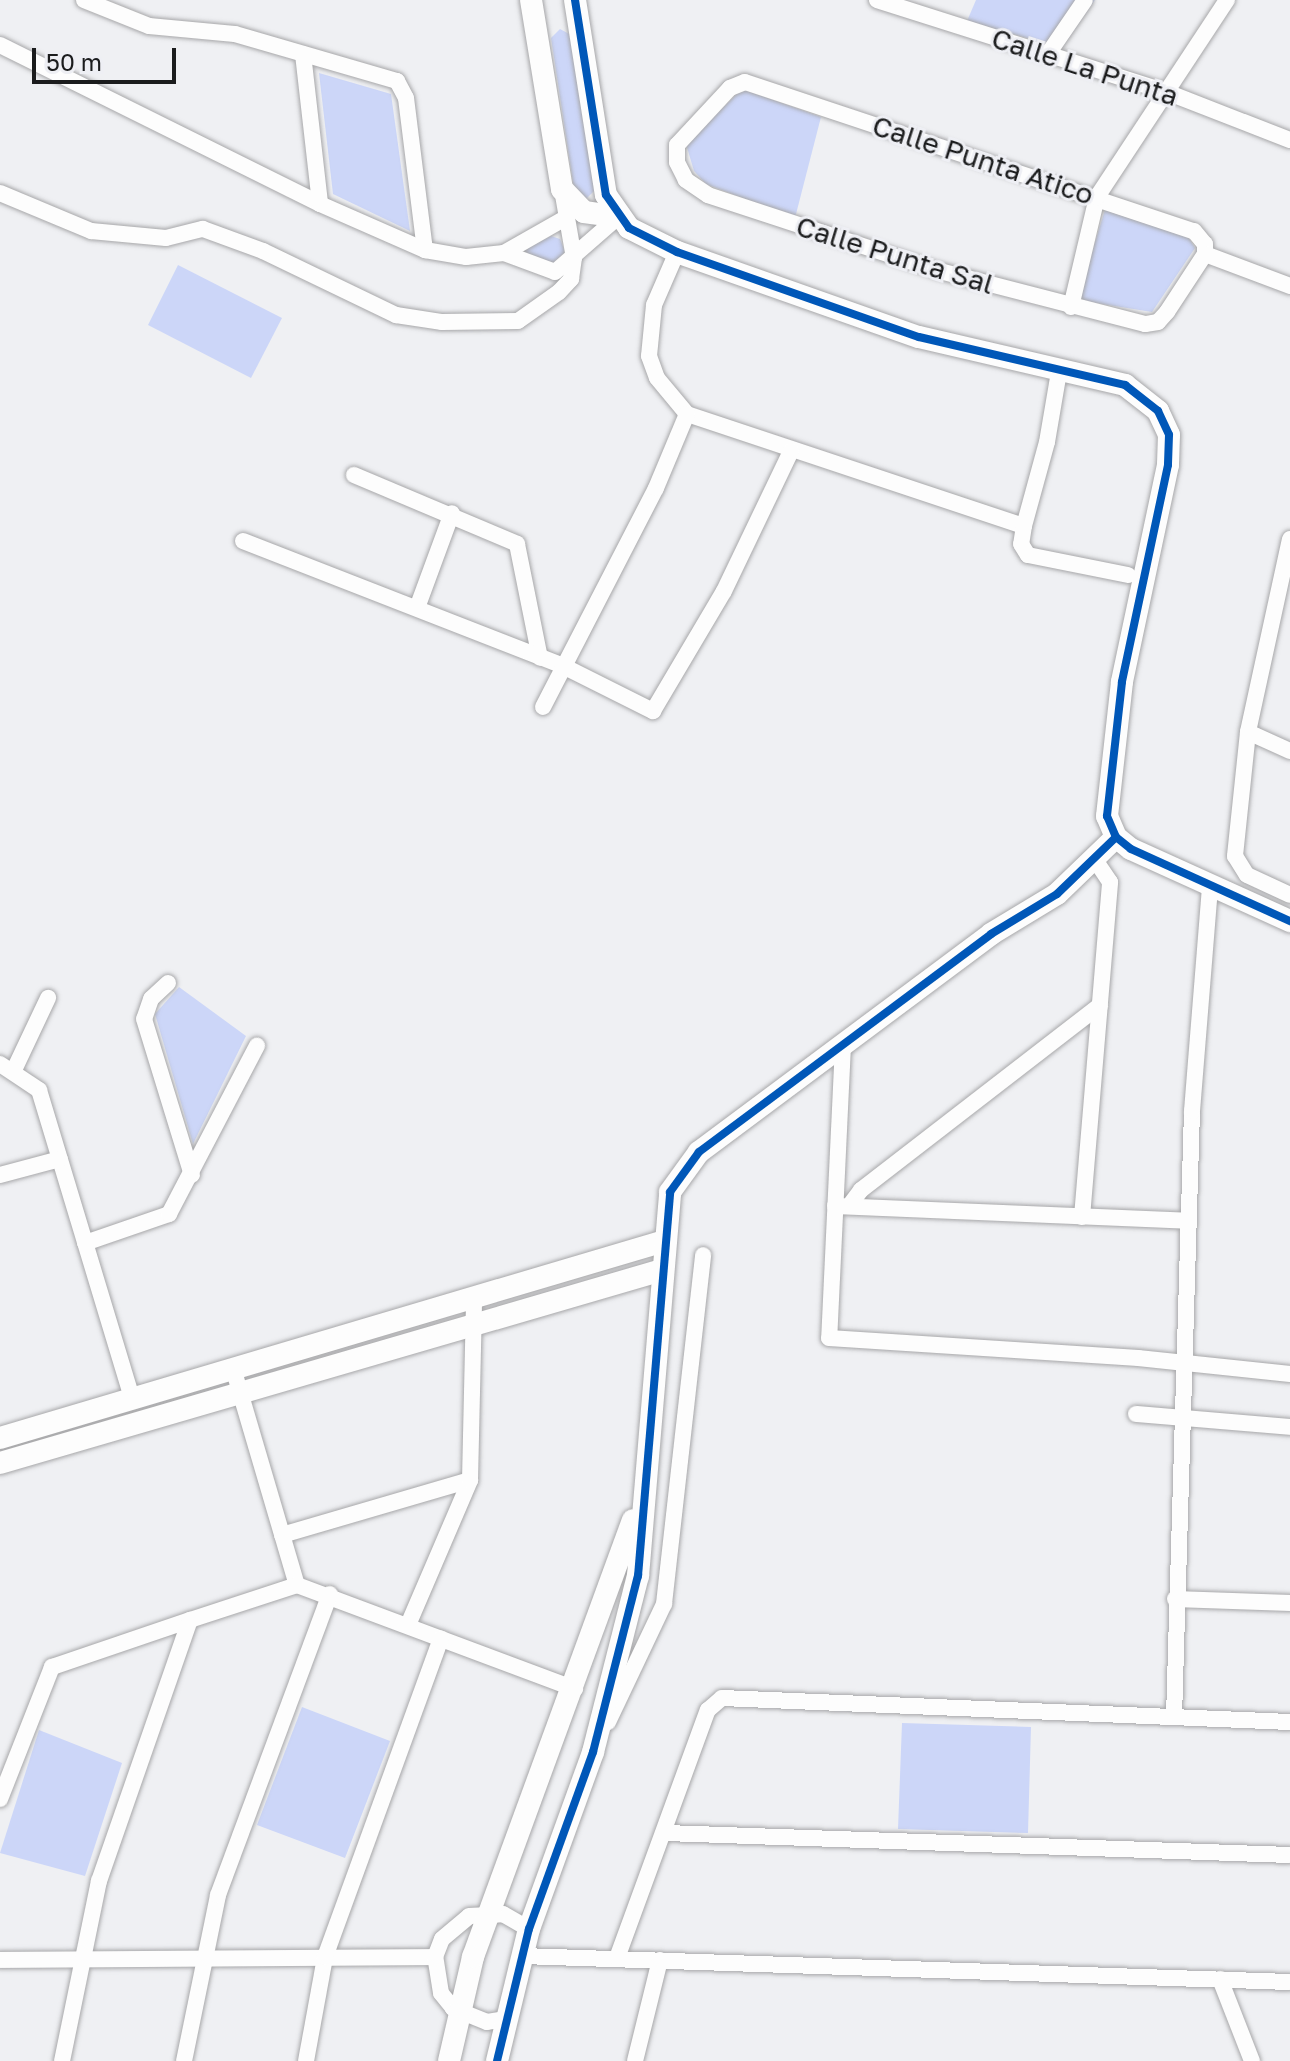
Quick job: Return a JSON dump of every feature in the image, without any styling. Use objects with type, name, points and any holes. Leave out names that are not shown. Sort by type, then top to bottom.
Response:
[{"type":"street","points":[[84,0],[149,26],[235,34],[386,77],[403,88],[425,250]]},
{"type":"street","points":[[0,193],[91,231],[166,238],[203,229],[263,251],[396,315],[442,322],[518,321],[559,292],[571,279],[574,258],[531,0]]},
{"type":"street","points":[[575,0],[604,183],[618,217],[640,235],[677,252],[919,337],[1125,385],[1144,396],[1169,435],[1168,465],[1122,682],[1106,790],[1107,816],[1116,837],[1210,886],[1290,921]]},
{"type":"street","name":"Calle La Punta","points":[[877,0],[1164,91],[1288,135]]},
{"type":"street","points":[[1048,54],[1085,0]]},
{"type":"street","points":[[1071,307],[1097,197],[1164,91],[1227,0]]},
{"type":"street","points":[[0,45],[320,204],[425,250],[466,257],[504,253],[567,217]]},
{"type":"street","points":[[303,54],[320,204]]},
{"type":"street","name":"Calle Punta Atico","points":[[745,82],[1194,231],[1201,237],[1205,254]]},
{"type":"street","name":"Calle Punta Sal","points":[[745,82],[730,88],[683,134],[677,162],[686,180],[708,195],[799,228],[1071,307],[1158,322],[1205,254]]},
{"type":"street","points":[[562,189],[584,212],[618,217]]},
{"type":"street","points":[[504,253],[545,271],[555,272],[618,217]]},
{"type":"street","points":[[677,252],[654,305],[649,356],[657,378],[687,414],[1024,526]]},
{"type":"street","points":[[1205,254],[1290,286]]},
{"type":"street","points":[[1059,372],[1047,442],[1021,544],[1028,555],[1128,575]]},
{"type":"street","points":[[543,707],[656,488],[687,414]]},
{"type":"street","points":[[243,541],[563,666],[643,709],[659,708],[724,591],[791,451]]},
{"type":"street","points":[[354,475],[452,513],[517,544],[540,658]]},
{"type":"street","points":[[417,608],[452,513]]},
{"type":"street","points":[[1290,539],[1285,589],[1248,732],[1238,868],[1290,895]]},
{"type":"street","points":[[1248,732],[1290,751]]},
{"type":"street","points":[[497,2061],[529,1929],[593,1752],[638,1576],[670,1192],[682,1170],[991,934],[1057,894],[1116,837]]},
{"type":"street","points":[[1082,1217],[1110,882],[1095,860]]},
{"type":"street","points":[[1174,1717],[1188,1221],[1210,886]]},
{"type":"street","points":[[168,983],[151,999],[144,1019],[192,1175]]},
{"type":"street","points":[[48,998],[7,1067],[39,1090],[132,1398]]},
{"type":"street","points":[[842,1206],[1100,1005]]},
{"type":"street","points":[[843,1045],[842,1206],[829,1338],[1183,1363],[1290,1374]]},
{"type":"street","points":[[85,1243],[169,1214],[257,1046]]},
{"type":"street","points":[[0,1175],[60,1159]]},
{"type":"street","points":[[842,1206],[1188,1221]]},
{"type":"street","points":[[0,1438],[664,1241]]},
{"type":"street","points":[[593,1752],[664,1604],[703,1255]]},
{"type":"street","points":[[0,1463],[662,1270]]},
{"type":"street","points":[[408,1625],[470,1480],[474,1299]]},
{"type":"street","points":[[233,1368],[297,1585]]},
{"type":"street","points":[[1136,1414],[1290,1427]]},
{"type":"street","points":[[282,1535],[470,1480]]},
{"type":"street","points":[[449,2061],[458,2011],[490,1913],[575,1689],[643,1493]]},
{"type":"street","points":[[0,1799],[52,1667],[297,1585],[330,1594],[575,1689]]},
{"type":"street","points":[[1175,1599],[1290,1603],[1290,1589]]},
{"type":"street","points":[[184,2061],[202,1960],[218,1895],[330,1594]]},
{"type":"street","points":[[62,2061],[99,1881],[190,1620]]},
{"type":"street","points":[[306,2061],[325,1957],[441,1638]]},
{"type":"street","points":[[617,1958],[666,1833],[708,1710],[722,1698],[1290,1722]]},
{"type":"street","points":[[666,1833],[1290,1855]]},
{"type":"street","points":[[506,2019],[487,2022],[458,2011],[441,1993],[435,1957],[454,1925],[490,1913],[511,1917],[529,1929]]},
{"type":"street","points":[[522,1956],[1290,1982]]},
{"type":"street","points":[[0,1960],[435,1957]]},
{"type":"street","points":[[635,2061],[660,1960]]},
{"type":"street","points":[[1220,1979],[1252,2061]]},
{"type":"shaded area","points":[[976,0],[1095,0],[1062,48],[967,21]]},
{"type":"shaded area","points":[[560,29],[571,35],[595,190],[586,199],[574,189],[551,38]]},
{"type":"shaded area","points":[[319,73],[391,94],[410,231],[333,194]]},
{"type":"shaded area","points":[[742,89],[821,117],[795,218],[706,184],[694,171],[686,144]]},
{"type":"shaded area","points":[[1105,210],[1188,237],[1195,248],[1152,312],[1077,300]]},
{"type":"shaded area","points":[[551,236],[560,239],[565,252],[552,264],[520,252]]},
{"type":"shaded area","points":[[178,265],[282,318],[251,378],[148,325]]},
{"type":"shaded area","points":[[179,987],[246,1036],[193,1144],[155,1014]]},
{"type":"shaded area","points":[[302,1707],[390,1741],[345,1858],[257,1825]]},
{"type":"shaded area","points":[[902,1723],[1031,1727],[1028,1833],[898,1829]]},
{"type":"shaded area","points":[[39,1730],[122,1763],[85,1876],[0,1853]]},
{"type":"cycle path","points":[[575,0],[606,195],[629,228],[677,252],[919,337],[1125,385],[1158,411],[1169,435],[1168,465],[1122,682],[1107,816],[1116,837],[1131,849],[1290,921]]},
{"type":"cycle path","points":[[497,2061],[529,1929],[593,1752],[638,1576],[670,1192],[699,1152],[991,934],[1057,894],[1116,837]]}]
